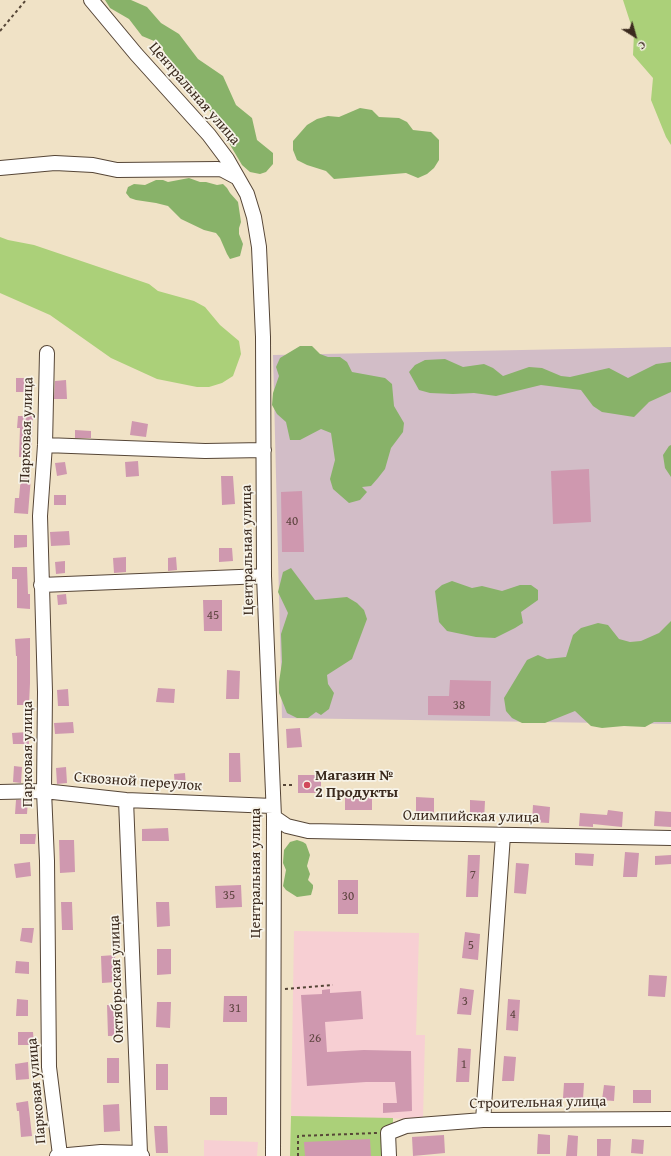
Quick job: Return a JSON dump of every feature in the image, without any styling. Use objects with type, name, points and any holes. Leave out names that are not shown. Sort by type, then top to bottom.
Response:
[{"type":"street","name":"Центральная улица","points":[[91,0],[136,54],[209,135],[227,159],[247,194],[254,217],[259,247],[263,337],[264,576],[273,812],[273,1156]]},
{"type":"street","points":[[0,168],[55,163],[93,165],[117,170],[218,169],[238,178]]},
{"type":"street","name":"Парковая улица","points":[[47,353],[45,445],[40,516],[45,692],[44,791],[47,861],[49,1067],[58,1156]]},
{"type":"street","points":[[45,445],[206,451],[264,450]]},
{"type":"street","points":[[41,585],[264,576]]},
{"type":"street","name":"Сквозной переулок","points":[[0,792],[44,791],[126,800],[273,812]]},
{"type":"street","name":"Октябрьская улица","points":[[126,800],[141,1154]]},
{"type":"street","name":"Олимпийская улица","points":[[273,812],[287,826],[308,831],[671,838]]},
{"type":"street","points":[[483,1120],[503,835]]},
{"type":"street","name":"Строительная улица","points":[[388,1133],[406,1126],[483,1120],[671,1119]]},
{"type":"street","points":[[388,1133],[389,1156]]},
{"type":"street","points":[[58,1156],[100,1152],[141,1154]]},
{"type":"path","points":[[0,31],[26,0]]},
{"type":"path","points":[[274,991],[333,984]]},
{"type":"path","points":[[298,1156],[298,1136],[388,1133]]},
{"type":"shaded area","points":[[671,347],[671,724],[282,718],[273,355]]},
{"type":"shaded area","points":[[294,931],[419,933],[416,1035],[425,1035],[423,1119],[291,1116]]},
{"type":"shaded area","points":[[204,1140],[258,1142],[257,1156],[204,1156]]},
{"type":"green space","points":[[105,0],[131,0],[147,7],[161,23],[179,34],[198,59],[223,76],[236,105],[252,118],[257,140],[273,153],[273,164],[266,172],[260,174],[250,172],[242,165],[210,111],[192,99],[159,43],[142,36],[129,19],[110,8]]},
{"type":"green space","points":[[623,0],[671,0],[671,145],[666,137],[651,100],[653,78],[633,55],[634,34]]},
{"type":"green space","points":[[360,108],[372,110],[379,117],[399,118],[407,122],[413,130],[431,132],[439,140],[439,160],[434,168],[427,174],[418,178],[406,173],[334,179],[326,171],[297,160],[293,150],[293,141],[307,125],[317,119],[328,116],[339,117]]},
{"type":"green space","points":[[189,178],[200,182],[217,185],[223,184],[238,202],[241,222],[239,234],[243,244],[240,256],[230,259],[216,233],[204,230],[181,219],[168,206],[136,200],[130,198],[126,193],[128,187],[134,184],[145,185],[156,180],[168,182]]},
{"type":"green space","points":[[0,237],[34,245],[149,284],[158,291],[194,301],[205,307],[220,325],[239,341],[241,354],[233,376],[222,383],[209,387],[197,387],[157,379],[111,358],[50,315],[0,293]]},
{"type":"green space","points":[[300,346],[312,346],[320,354],[328,357],[340,357],[347,362],[352,372],[385,378],[392,384],[394,406],[404,423],[403,432],[391,448],[385,469],[371,486],[362,487],[367,492],[360,500],[349,503],[333,489],[330,479],[335,460],[331,433],[321,429],[300,440],[290,440],[286,422],[277,414],[272,405],[273,393],[279,376],[276,367],[280,358]]},
{"type":"green space","points":[[445,359],[463,367],[484,364],[493,368],[503,376],[529,367],[542,368],[561,376],[570,377],[609,368],[628,378],[656,364],[671,362],[671,392],[649,402],[634,417],[602,412],[593,406],[581,390],[541,385],[496,396],[474,393],[430,393],[419,390],[409,372],[415,365],[425,360]]},
{"type":"green space","points":[[671,445],[671,477],[665,468],[663,455]]},
{"type":"green space","points":[[291,568],[315,600],[347,597],[357,603],[364,610],[367,619],[352,659],[327,675],[328,684],[334,693],[329,709],[321,715],[316,712],[308,718],[297,718],[287,713],[279,693],[282,662],[281,634],[288,613],[278,592],[283,572]]},
{"type":"green space","points":[[452,581],[472,588],[482,586],[502,591],[520,585],[531,585],[538,590],[538,600],[521,612],[523,623],[495,638],[476,637],[447,631],[439,622],[435,591],[442,585]]},
{"type":"green space","points":[[671,621],[671,722],[654,722],[645,727],[624,726],[602,728],[591,726],[575,711],[545,723],[522,723],[512,718],[506,711],[504,698],[527,660],[538,655],[547,659],[566,657],[573,635],[581,628],[598,623],[608,625],[619,639],[630,642],[641,641],[659,633]]},
{"type":"green space","points":[[297,840],[306,844],[310,855],[307,866],[310,874],[308,880],[313,885],[313,888],[311,895],[297,897],[286,890],[283,886],[286,870],[283,863],[284,850],[290,842]]},
{"type":"green space","points":[[291,1116],[393,1118],[392,1156],[290,1156]]},
{"type":"building","points":[[16,378],[33,378],[33,392],[16,392]]},
{"type":"building","points":[[66,380],[67,399],[54,399],[55,381]]},
{"type":"building","points":[[18,416],[33,416],[31,457],[19,457],[20,428],[17,428]]},
{"type":"building","points":[[132,421],[148,424],[146,437],[130,435]]},
{"type":"building","points":[[75,430],[91,431],[91,438],[75,438]]},
{"type":"building","points":[[138,461],[139,476],[126,477],[125,462]]},
{"type":"building","points":[[65,462],[67,474],[57,476],[55,463]]},
{"type":"building","points":[[589,469],[591,522],[553,524],[551,471]]},
{"type":"building","points":[[21,476],[31,477],[28,514],[14,513],[15,498],[19,498]]},
{"type":"building","points":[[221,476],[233,476],[235,504],[222,505]]},
{"type":"building","points":[[302,491],[304,552],[282,552],[281,492]]},
{"type":"building","points":[[54,495],[66,495],[66,505],[54,505]]},
{"type":"building","points":[[69,531],[70,545],[51,546],[50,532]]},
{"type":"building","points":[[14,535],[27,535],[27,547],[14,548]]},
{"type":"building","points":[[219,548],[232,548],[233,561],[219,562]]},
{"type":"building","points":[[126,557],[126,572],[114,573],[113,558]]},
{"type":"building","points":[[176,557],[177,570],[168,571],[168,558]]},
{"type":"building","points":[[65,561],[65,573],[56,574],[55,562]]},
{"type":"building","points":[[12,567],[27,567],[30,609],[17,608],[17,579],[12,579]]},
{"type":"building","points":[[66,594],[67,604],[58,605],[57,595]]},
{"type":"building","points":[[203,600],[222,600],[222,631],[204,631]]},
{"type":"building","points":[[30,638],[29,705],[17,705],[17,656],[15,639]]},
{"type":"building","points":[[227,670],[240,671],[239,699],[226,699]]},
{"type":"building","points":[[450,680],[491,681],[490,716],[428,715],[428,696],[449,696]]},
{"type":"building","points":[[158,688],[175,689],[174,703],[156,702]]},
{"type":"building","points":[[68,689],[69,706],[58,706],[57,690]]},
{"type":"building","points":[[73,722],[74,733],[55,734],[54,723]]},
{"type":"building","points":[[300,728],[302,747],[287,748],[286,729]]},
{"type":"building","points":[[28,732],[29,744],[13,744],[12,733]]},
{"type":"building","points":[[229,753],[240,753],[241,782],[229,782]]},
{"type":"building","points":[[14,766],[22,767],[21,783],[13,782]]},
{"type":"building","points":[[66,767],[67,783],[57,784],[56,768]]},
{"type":"building","points":[[185,773],[186,787],[175,788],[174,774]]},
{"type":"building","points":[[298,775],[321,775],[321,793],[298,793]]},
{"type":"building","points":[[345,795],[372,795],[372,810],[345,810]]},
{"type":"building","points":[[416,797],[434,798],[434,817],[416,816]]},
{"type":"building","points":[[16,800],[28,800],[27,814],[15,814]]},
{"type":"building","points":[[470,800],[485,801],[484,821],[470,820]]},
{"type":"building","points":[[533,805],[550,807],[549,823],[532,822]]},
{"type":"building","points":[[608,810],[623,812],[622,827],[593,824],[593,827],[579,826],[580,813],[607,815]]},
{"type":"building","points":[[655,811],[671,812],[671,827],[654,826]]},
{"type":"building","points":[[168,828],[169,841],[142,841],[142,829]]},
{"type":"building","points":[[20,834],[36,834],[35,844],[20,844]]},
{"type":"building","points":[[59,840],[74,840],[75,872],[60,873]]},
{"type":"building","points":[[625,852],[639,853],[637,877],[623,877]]},
{"type":"building","points":[[575,853],[594,854],[593,866],[575,865]]},
{"type":"building","points":[[468,855],[480,855],[478,897],[466,897]]},
{"type":"building","points":[[671,855],[671,864],[655,865],[655,856]]},
{"type":"building","points":[[30,862],[31,876],[16,878],[14,864]]},
{"type":"building","points":[[516,863],[529,864],[526,894],[514,893]]},
{"type":"building","points":[[338,880],[358,880],[358,914],[338,914]]},
{"type":"building","points":[[241,885],[242,907],[216,908],[215,886]]},
{"type":"building","points":[[61,902],[72,902],[73,930],[62,930]]},
{"type":"building","points":[[156,902],[169,902],[170,926],[157,927]]},
{"type":"building","points":[[22,928],[34,928],[32,943],[20,941]]},
{"type":"building","points":[[465,932],[480,934],[478,960],[462,958]]},
{"type":"building","points":[[157,949],[171,949],[171,974],[157,975]]},
{"type":"building","points":[[115,955],[116,982],[102,983],[101,956]]},
{"type":"building","points":[[16,961],[29,962],[29,974],[15,973]]},
{"type":"building","points":[[649,975],[667,976],[665,997],[648,996]]},
{"type":"building","points":[[460,988],[474,990],[471,1015],[457,1014]]},
{"type":"building","points":[[330,989],[330,993],[361,991],[363,1019],[325,1022],[327,1052],[364,1050],[411,1051],[412,1111],[383,1113],[383,1103],[397,1103],[395,1082],[366,1082],[307,1086],[301,995],[322,994],[322,990]]},
{"type":"building","points":[[224,996],[247,996],[247,1022],[223,1022]]},
{"type":"building","points":[[17,999],[28,1000],[28,1016],[16,1016]]},
{"type":"building","points":[[508,999],[520,1000],[518,1031],[506,1030]]},
{"type":"building","points":[[157,1002],[171,1002],[170,1028],[156,1027]]},
{"type":"building","points":[[107,1005],[117,1005],[118,1036],[108,1036]]},
{"type":"building","points":[[18,1032],[33,1032],[34,1045],[18,1045]]},
{"type":"building","points":[[458,1048],[471,1049],[469,1082],[456,1082]]},
{"type":"building","points":[[504,1056],[516,1057],[514,1081],[502,1081]]},
{"type":"building","points":[[107,1058],[119,1058],[119,1083],[107,1083]]},
{"type":"building","points":[[28,1062],[29,1079],[16,1080],[15,1064]]},
{"type":"building","points":[[156,1064],[168,1064],[168,1090],[156,1090]]},
{"type":"building","points":[[564,1083],[584,1083],[583,1099],[563,1098]]},
{"type":"building","points":[[604,1085],[615,1086],[614,1101],[602,1100]]},
{"type":"building","points":[[633,1090],[651,1090],[651,1103],[633,1103]]},
{"type":"building","points":[[210,1097],[227,1097],[227,1115],[210,1115]]},
{"type":"building","points":[[28,1101],[32,1136],[21,1137],[19,1111],[17,1111],[16,1103]]},
{"type":"building","points":[[119,1104],[120,1131],[104,1132],[103,1105]]},
{"type":"building","points":[[154,1126],[167,1126],[168,1153],[156,1153]]},
{"type":"building","points":[[538,1134],[550,1135],[550,1154],[537,1154]]},
{"type":"building","points":[[444,1135],[445,1153],[413,1156],[412,1137]]},
{"type":"building","points":[[568,1135],[578,1136],[577,1156],[566,1156]]},
{"type":"building","points":[[370,1139],[371,1156],[305,1156],[304,1142]]},
{"type":"building","points":[[597,1139],[611,1139],[610,1156],[597,1156]]},
{"type":"building","points":[[632,1139],[644,1140],[643,1154],[631,1153]]},
{"type":"place","name":"Магазин № 2 Продукты","points":[[307,785]]}]
